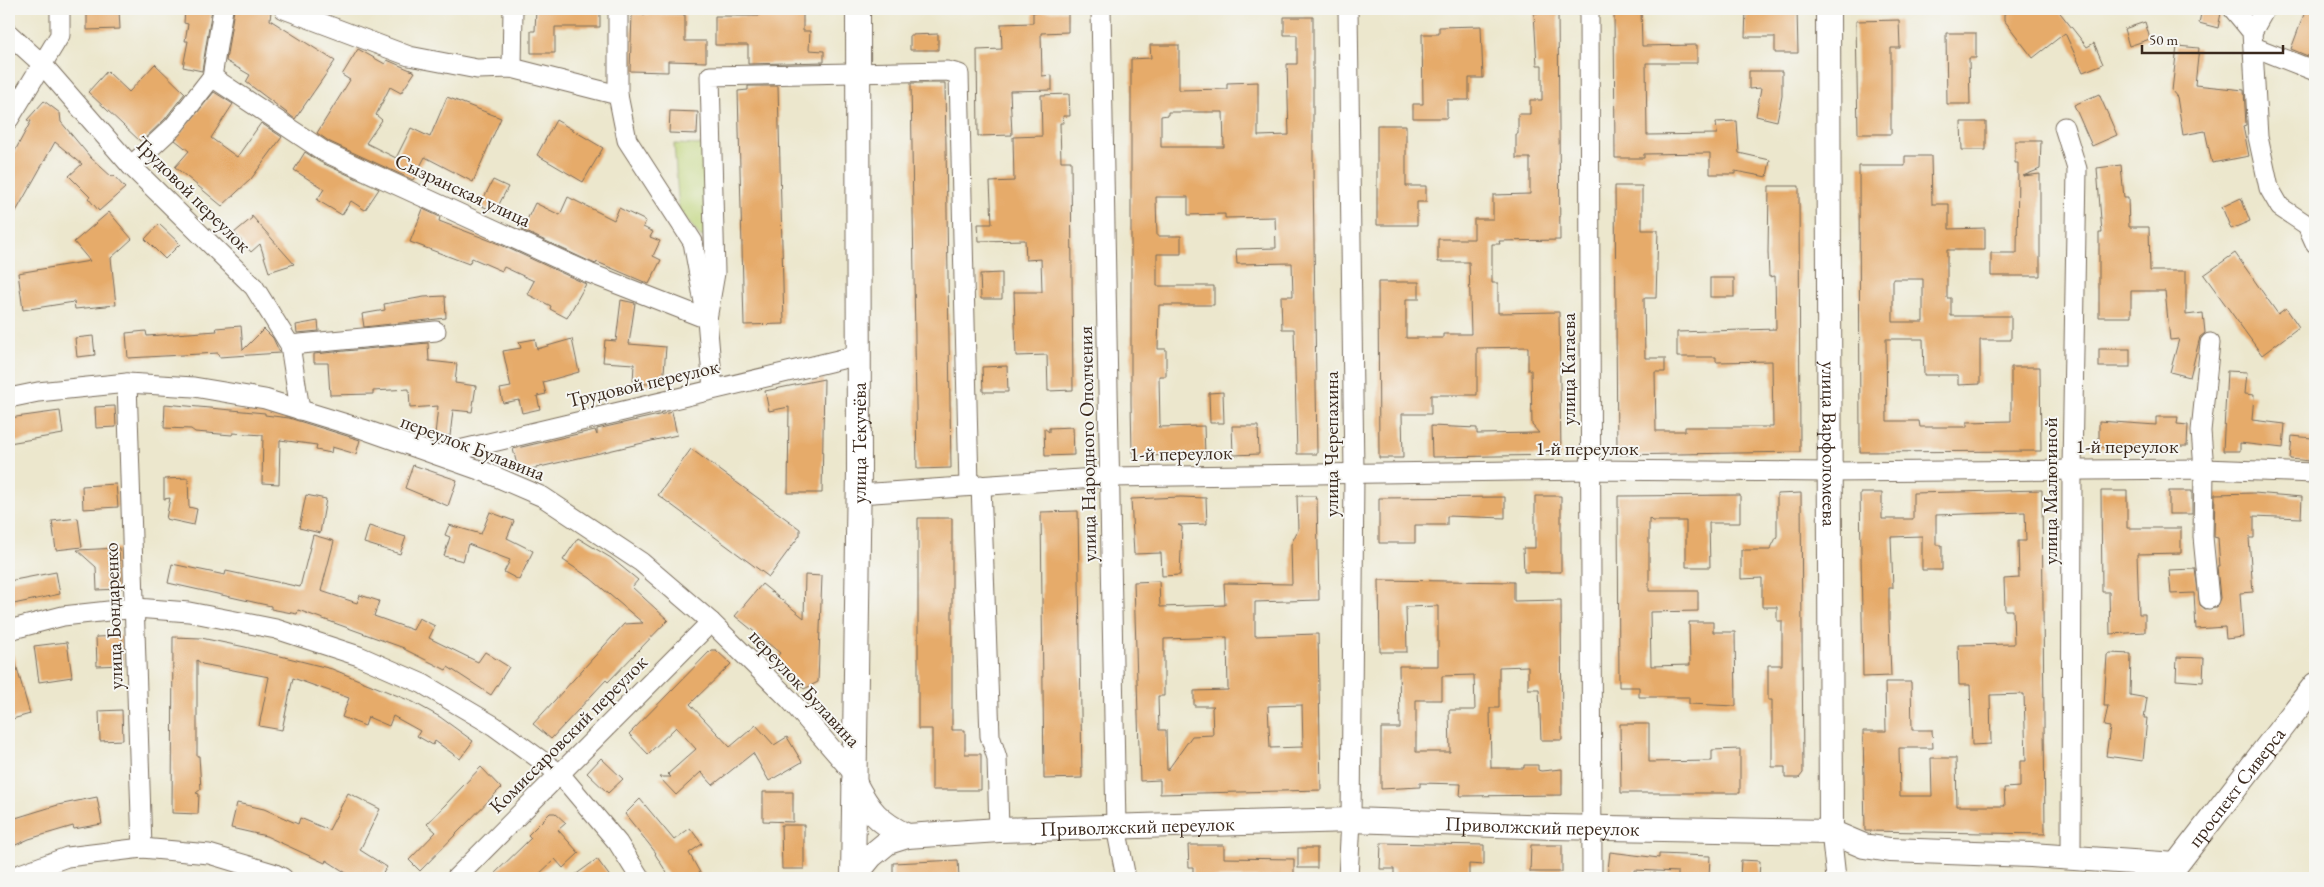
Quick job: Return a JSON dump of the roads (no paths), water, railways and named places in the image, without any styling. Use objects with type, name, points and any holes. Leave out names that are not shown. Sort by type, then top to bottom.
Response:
[{"type":"main road","name":"улица Текучёва","points":[[853,878],[853,777],[859,494],[858,9]]},
{"type":"main road","name":"улица Варфоломеева","points":[[1828,9],[1832,832]]},
{"type":"main road","name":"проспект Сиверса","points":[[2170,871],[2315,685]]},
{"type":"main road","points":[[853,777],[864,803],[876,818],[907,836]]},
{"type":"main road","name":"Приволжский переулок","points":[[853,878],[876,852],[888,842],[907,836],[999,830],[1351,820],[1832,832],[1864,846],[1890,850],[2071,858],[2170,871]]},
{"type":"street","points":[[9,119],[60,35],[60,9]]},
{"type":"street","points":[[131,166],[173,127],[212,76],[223,9]]},
{"type":"street","points":[[284,9],[409,56],[478,69],[512,68],[618,95]]},
{"type":"street","points":[[512,68],[513,9]]},
{"type":"street","points":[[618,9],[618,95],[627,140],[693,242],[708,319],[713,389]]},
{"type":"street","name":"улица Народного Ополчения","points":[[1101,9],[1116,827],[1126,878]]},
{"type":"street","name":"улица Черепахина","points":[[1348,9],[1354,473],[1351,820],[1348,878]]},
{"type":"street","name":"улица Катаева","points":[[1589,9],[1592,878]]},
{"type":"street","points":[[2233,9],[2253,39],[2315,71]]},
{"type":"street","points":[[2265,9],[2253,39],[2258,137],[2269,188],[2280,208],[2311,221],[2315,243]]},
{"type":"street","name":"Трудовой переулок","points":[[9,34],[42,64],[131,166],[254,287],[290,345],[300,410]]},
{"type":"street","points":[[708,319],[715,274],[710,76],[947,71],[959,74],[975,486],[990,736],[997,758],[999,830]]},
{"type":"street","name":"Сызранская улица","points":[[212,76],[325,152],[589,272],[708,319]]},
{"type":"street","name":"улица Малюгиной","points":[[2064,127],[2077,169],[2072,469],[2071,858]]},
{"type":"street","points":[[290,345],[436,331]]},
{"type":"street","points":[[2209,599],[2203,537],[2204,469],[2201,431],[2210,343]]},
{"type":"street","name":"Трудовой переулок","points":[[438,455],[859,356]]},
{"type":"street","name":"переулок Булавина","points":[[9,398],[38,392],[128,383],[194,387],[265,399],[363,428],[485,472],[543,497],[641,562],[711,622],[789,700],[853,777]]},
{"type":"street","name":"улица Бондаренко","points":[[128,383],[142,848]]},
{"type":"street","name":"1-й переулок","points":[[859,494],[1110,477],[1354,473],[1590,470],[1830,472],[2072,469],[2204,469],[2315,473]]},
{"type":"street","points":[[9,630],[63,616],[136,608],[188,612],[276,629],[359,656],[424,684],[486,721],[560,774],[618,843],[640,878]]},
{"type":"street","name":"Комиссаровский переулок","points":[[456,878],[711,622]]},
{"type":"street","name":"улица Варфоломеева","points":[[1832,832],[1836,878]]},
{"type":"street","points":[[9,878],[67,858],[142,848],[209,854],[273,873],[283,878]]}]
